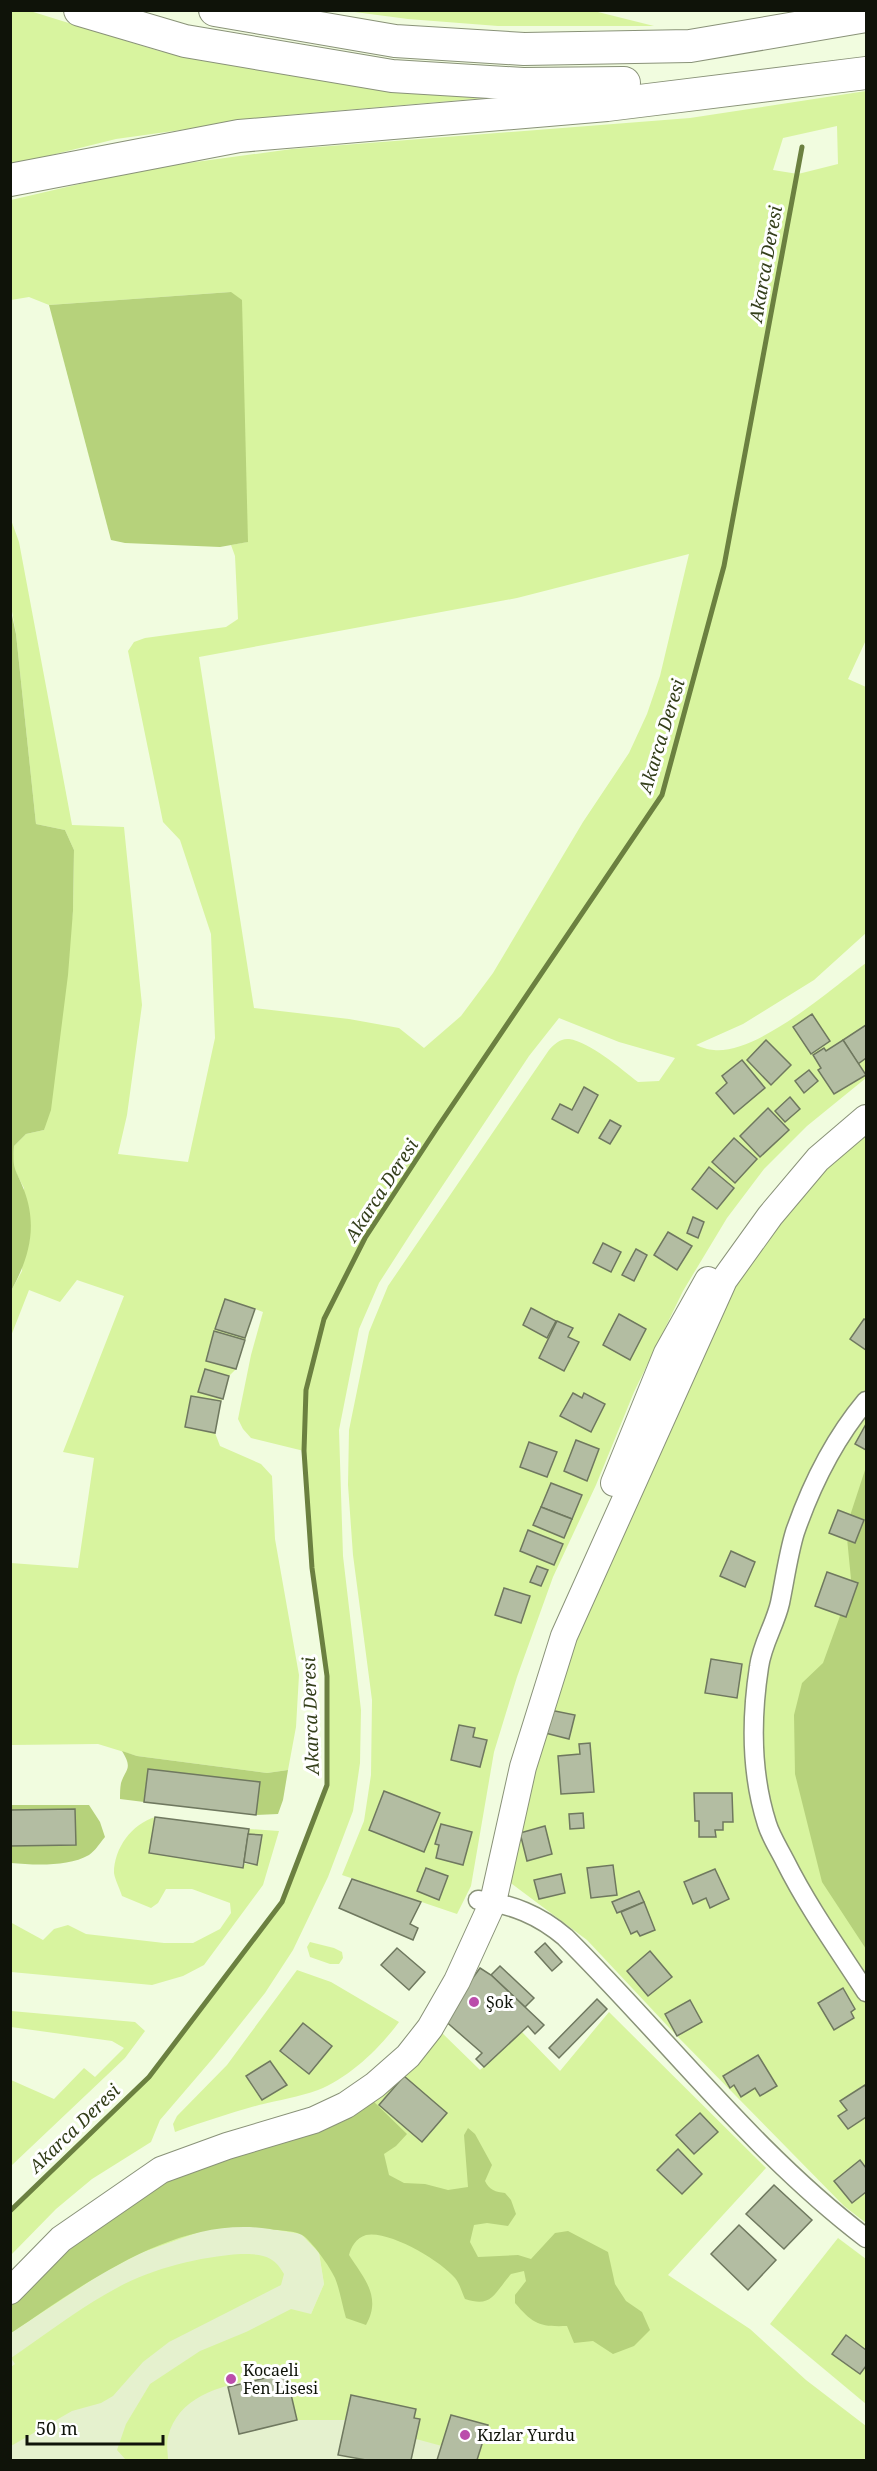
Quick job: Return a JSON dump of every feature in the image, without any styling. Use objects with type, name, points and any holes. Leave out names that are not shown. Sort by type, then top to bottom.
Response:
[{"type":"highway","points":[[80,10],[185,41],[288,60],[392,76],[523,84],[599,85],[686,80],[867,52]]},
{"type":"highway","points":[[215,10],[395,41],[524,49],[690,46],[867,16]]},
{"type":"highway","points":[[10,180],[239,136],[608,105],[867,73]]},
{"type":"main road","points":[[10,2273],[74,2213],[162,2153],[304,2111],[326,2102],[363,2076],[390,2050],[413,2022],[447,1973],[485,1901],[486,1870],[506,1770],[530,1689],[667,1353],[693,1304],[723,1256],[772,1191],[827,1132],[867,1101]]},
{"type":"main road","points":[[10,2291],[61,2239],[161,2170],[227,2146],[314,2120],[346,2105],[375,2085],[408,2056],[430,2028],[457,1981],[485,1901],[523,1767],[564,1636],[719,1290],[770,1216],[818,1159],[867,1118]]},
{"type":"street","points":[[867,1401],[839,1440],[813,1486],[795,1533],[780,1604],[765,1639],[759,1667],[754,1746],[757,1786],[767,1827],[822,1927],[867,1992]]},
{"type":"street","points":[[485,1901],[519,1909],[544,1920],[566,1937],[768,2152],[839,2217],[867,2238]]},
{"type":"shaded area","name":"Kocaeli Fen Lisesi","points":[[247,2225],[301,2234],[319,2253],[324,2284],[311,2314],[543,2460],[11,2460],[11,2333],[101,2274],[141,2253],[205,2230]]},
{"type":"green space","points":[[590,10],[654,26],[498,26],[408,19],[347,11]]},
{"type":"green space","points":[[10,11],[30,11],[159,51],[321,78],[497,97],[288,115],[116,139],[11,165]]},
{"type":"green space","points":[[866,91],[866,640],[848,679],[866,687],[866,933],[814,980],[743,1024],[696,1045],[714,1050],[732,1048],[751,1042],[793,1018],[866,963],[866,1078],[807,1126],[764,1169],[727,1218],[683,1291],[634,1392],[596,1485],[553,1577],[517,1677],[494,1752],[471,1886],[457,1914],[342,1875],[364,1821],[371,1775],[372,1700],[353,1555],[348,1485],[349,1430],[369,1332],[388,1286],[549,1050],[563,1039],[577,1041],[605,1057],[638,1082],[659,1081],[675,1058],[619,1042],[559,1018],[529,1056],[379,1283],[359,1329],[339,1430],[343,1556],[361,1710],[360,1763],[353,1811],[328,1877],[293,1950],[265,1993],[160,2120],[151,2142],[92,2179],[56,2209],[11,2255],[11,2211],[149,2077],[282,1902],[327,1785],[327,1676],[312,1568],[304,1451],[251,1438],[238,1419],[251,1355],[263,1312],[255,1309],[236,1369],[229,1376],[223,1399],[221,1401],[191,1396],[185,1427],[215,1433],[220,1446],[261,1464],[272,1476],[275,1539],[299,1675],[296,1727],[288,1770],[267,1773],[137,1756],[98,1744],[11,1745],[11,1563],[78,1568],[94,1458],[63,1452],[124,1296],[77,1280],[60,1302],[29,1290],[11,1336],[11,1291],[22,1271],[24,1188],[12,1165],[14,1146],[26,1134],[44,1130],[73,911],[74,850],[65,830],[36,824],[11,606],[10,517],[19,542],[72,825],[124,827],[142,1005],[127,1115],[118,1154],[188,1162],[215,1038],[211,934],[180,840],[163,822],[128,651],[134,642],[145,638],[226,627],[238,619],[235,556],[231,545],[247,542],[231,292],[49,305],[29,297],[11,300],[11,200],[144,169],[292,149],[690,118]],"holes":[[[837,126],[838,164],[798,174],[773,170],[783,138]],[[689,554],[660,676],[647,714],[629,753],[583,822],[493,973],[461,1016],[424,1048],[399,1028],[349,1019],[254,1008],[199,657],[517,598]]]},
{"type":"green space","points":[[231,292],[242,300],[248,542],[220,547],[125,543],[111,540],[49,305]]},
{"type":"green space","points":[[10,606],[16,634],[36,824],[65,830],[74,850],[73,911],[68,975],[51,1110],[44,1130],[26,1134],[14,1146],[14,1166],[28,1204],[31,1230],[27,1254],[11,1291]]},
{"type":"green space","points":[[866,1132],[866,2223],[844,2206],[677,2036],[587,1940],[508,1881],[558,1679],[654,1461],[744,1266],[817,1174]]},
{"type":"green space","points":[[866,1467],[866,1949],[822,1882],[795,1774],[794,1715],[802,1683],[823,1663],[844,1605],[851,1579],[846,1528]]},
{"type":"green space","points":[[122,1751],[137,1756],[267,1773],[288,1770],[283,1800],[278,1814],[256,1815],[148,1769],[144,1802],[120,1799],[121,1783],[128,1765]]},
{"type":"green space","points":[[11,1805],[89,1805],[100,1822],[105,1837],[89,1855],[71,1862],[40,1865],[11,1863]]},
{"type":"green space","points":[[155,1817],[150,1853],[257,1865],[262,1836],[248,1834],[249,1829],[279,1831],[263,1885],[204,1965],[183,1976],[152,1985],[11,1972],[10,1922],[43,1940],[54,1929],[68,1925],[86,1934],[164,1943],[193,1943],[220,1929],[231,1913],[230,1903],[192,1889],[166,1889],[158,1903],[151,1908],[122,1896],[114,1873],[117,1855],[132,1831]]},
{"type":"green space","points":[[310,1942],[334,1948],[342,1952],[343,1958],[339,1964],[330,1964],[310,1957],[307,1947]]},
{"type":"green space","points":[[297,1970],[331,1982],[399,2022],[383,2042],[363,2061],[330,2085],[175,2132],[173,2124],[177,2116],[227,2065]]},
{"type":"green space","points":[[11,2011],[135,2022],[145,2031],[125,2058],[11,2166],[11,2080],[54,2099],[84,2068],[95,2077],[124,2048],[112,2041],[11,2027]]},
{"type":"green space","points":[[609,2012],[766,2168],[668,2275],[750,2329],[806,2380],[866,2426],[866,2460],[477,2460],[488,2426],[451,2415],[442,2446],[416,2439],[420,2420],[414,2418],[416,2409],[346,2420],[297,2420],[286,2373],[233,2384],[199,2397],[175,2420],[167,2440],[168,2460],[126,2460],[117,2450],[126,2424],[150,2384],[200,2351],[246,2332],[291,2309],[311,2314],[324,2284],[319,2253],[301,2234],[247,2225],[205,2230],[141,2253],[101,2274],[11,2333],[11,2306],[82,2238],[278,2139],[440,2031],[480,2070],[522,2032],[560,2071]]},
{"type":"green space","points":[[368,2096],[407,2134],[396,2146],[384,2154],[389,2175],[404,2183],[425,2184],[448,2190],[468,2187],[464,2135],[468,2128],[475,2134],[492,2165],[485,2181],[493,2190],[505,2193],[511,2200],[516,2214],[508,2226],[487,2223],[474,2225],[470,2242],[478,2257],[518,2255],[531,2259],[555,2233],[568,2231],[608,2252],[615,2284],[626,2301],[642,2312],[650,2330],[634,2346],[613,2354],[593,2341],[574,2343],[567,2326],[537,2323],[515,2303],[515,2295],[526,2281],[524,2271],[511,2274],[496,2293],[487,2300],[482,2302],[465,2299],[455,2278],[438,2263],[401,2242],[376,2235],[359,2238],[349,2255],[365,2280],[372,2297],[370,2315],[366,2325],[346,2318],[333,2273],[316,2248],[302,2235],[270,2229],[235,2227],[200,2232],[166,2242],[133,2257],[69,2294],[11,2333],[11,2306],[82,2238],[169,2179]]},
{"type":"green space","points":[[838,2238],[866,2259],[866,2404],[770,2324]]},
{"type":"green space","points":[[241,2254],[261,2255],[271,2259],[284,2274],[281,2285],[169,2342],[143,2362],[113,2396],[101,2403],[72,2411],[11,2446],[11,2367],[15,2364],[11,2358],[94,2301],[138,2278],[171,2266],[206,2258]]},
{"type":"building","points":[[812,1014],[830,1041],[811,1054],[793,1027]]},
{"type":"building","points":[[866,1025],[866,1058],[858,1064],[843,1040]]},
{"type":"building","points":[[766,1040],[791,1065],[771,1085],[747,1060]]},
{"type":"building","points":[[843,1040],[866,1075],[834,1094],[818,1070],[821,1068],[813,1055],[824,1048],[826,1051]]},
{"type":"building","points":[[742,1060],[765,1088],[734,1114],[716,1093],[727,1083],[722,1076]]},
{"type":"building","points":[[809,1070],[818,1081],[804,1093],[795,1081]]},
{"type":"building","points":[[584,1087],[598,1095],[578,1133],[552,1119],[560,1104],[572,1110]]},
{"type":"building","points":[[790,1097],[800,1109],[785,1122],[775,1111]]},
{"type":"building","points":[[768,1108],[789,1130],[760,1157],[740,1136]]},
{"type":"building","points":[[610,1120],[621,1126],[610,1144],[599,1138]]},
{"type":"building","points":[[734,1138],[757,1159],[735,1183],[712,1162]]},
{"type":"building","points":[[709,1167],[734,1188],[717,1209],[692,1189]]},
{"type":"building","points":[[693,1217],[704,1222],[698,1238],[687,1233]]},
{"type":"building","points":[[668,1232],[692,1246],[677,1270],[654,1255]]},
{"type":"building","points":[[603,1243],[621,1252],[611,1272],[593,1263]]},
{"type":"building","points":[[636,1249],[647,1255],[634,1281],[622,1275]]},
{"type":"building","points":[[225,1299],[255,1309],[245,1338],[215,1329]]},
{"type":"building","points":[[531,1308],[556,1321],[547,1338],[523,1325]]},
{"type":"building","points":[[619,1314],[646,1329],[630,1360],[603,1345]]},
{"type":"building","points":[[864,1319],[866,1320],[866,1350],[850,1339]]},
{"type":"building","points":[[557,1321],[573,1328],[568,1337],[579,1342],[564,1371],[539,1358]]},
{"type":"building","points":[[214,1331],[245,1340],[236,1369],[206,1361]]},
{"type":"building","points":[[205,1369],[229,1376],[223,1399],[198,1392]]},
{"type":"building","points":[[573,1393],[582,1398],[584,1393],[605,1404],[591,1432],[560,1416]]},
{"type":"building","points":[[191,1396],[221,1401],[215,1433],[185,1427]]},
{"type":"building","points":[[866,1424],[866,1450],[855,1444]]},
{"type":"building","points":[[576,1440],[599,1449],[587,1481],[564,1471]]},
{"type":"building","points":[[529,1442],[557,1452],[547,1477],[520,1467]]},
{"type":"building","points":[[551,1483],[582,1495],[572,1519],[541,1507]]},
{"type":"building","points":[[541,1507],[572,1519],[564,1538],[533,1525]]},
{"type":"building","points":[[838,1510],[864,1520],[855,1543],[829,1533]]},
{"type":"building","points":[[528,1530],[563,1544],[554,1565],[520,1551]]},
{"type":"building","points":[[731,1551],[755,1562],[745,1587],[720,1576]]},
{"type":"building","points":[[537,1566],[548,1570],[541,1586],[530,1582]]},
{"type":"building","points":[[827,1572],[858,1583],[846,1617],[815,1606]]},
{"type":"building","points":[[504,1588],[530,1596],[521,1623],[495,1615]]},
{"type":"building","points":[[711,1659],[742,1664],[737,1698],[705,1693]]},
{"type":"building","points":[[550,1710],[575,1715],[569,1739],[545,1733]]},
{"type":"building","points":[[459,1725],[475,1728],[473,1737],[487,1740],[480,1767],[451,1760]]},
{"type":"building","points":[[590,1743],[594,1792],[561,1794],[558,1756],[580,1754],[579,1744]]},
{"type":"building","points":[[148,1769],[260,1782],[256,1815],[144,1802]]},
{"type":"building","points":[[384,1791],[440,1813],[424,1852],[369,1830]]},
{"type":"building","points":[[694,1793],[732,1793],[733,1822],[723,1822],[723,1830],[715,1830],[716,1837],[699,1837],[699,1821],[695,1821]]},
{"type":"building","points":[[75,1809],[76,1845],[10,1846],[10,1810]]},
{"type":"building","points":[[583,1813],[584,1828],[570,1829],[569,1814]]},
{"type":"building","points":[[155,1817],[249,1829],[243,1868],[149,1853]]},
{"type":"building","points":[[441,1824],[472,1832],[463,1865],[436,1858],[439,1845],[435,1844]]},
{"type":"building","points":[[545,1826],[552,1854],[527,1861],[520,1833]]},
{"type":"building","points":[[248,1834],[262,1835],[257,1865],[244,1862]]},
{"type":"building","points":[[613,1865],[617,1895],[591,1898],[587,1868]]},
{"type":"building","points":[[426,1868],[448,1876],[439,1900],[417,1891]]},
{"type":"building","points":[[715,1869],[729,1899],[710,1908],[706,1898],[693,1904],[684,1882]]},
{"type":"building","points":[[561,1874],[565,1893],[539,1899],[534,1880]]},
{"type":"building","points":[[352,1879],[421,1902],[410,1924],[418,1928],[413,1940],[339,1908]]},
{"type":"building","points":[[639,1891],[644,1902],[617,1913],[612,1902]]},
{"type":"building","points":[[644,1902],[655,1930],[640,1936],[637,1931],[631,1934],[621,1912]]},
{"type":"building","points":[[545,1943],[562,1962],[552,1971],[535,1952]]},
{"type":"building","points":[[397,1948],[425,1972],[409,1990],[381,1965]]},
{"type":"building","points":[[650,1951],[672,1977],[648,1996],[627,1971]]},
{"type":"building","points":[[500,1966],[534,1998],[525,2007],[491,1975]]},
{"type":"building","points":[[480,1968],[491,1975],[544,2025],[535,2034],[528,2026],[484,2067],[476,2059],[482,2053],[443,2019]]},
{"type":"building","points":[[843,1988],[855,2009],[851,2012],[854,2018],[834,2030],[818,2003]]},
{"type":"building","points":[[597,1999],[607,2009],[559,2058],[549,2048]]},
{"type":"building","points":[[690,2000],[702,2022],[677,2036],[665,2014]]},
{"type":"building","points":[[303,2023],[332,2046],[309,2074],[280,2051]]},
{"type":"building","points":[[758,2055],[777,2086],[760,2096],[755,2088],[741,2097],[734,2085],[730,2088],[723,2076]]},
{"type":"building","points":[[270,2061],[287,2085],[262,2100],[246,2076]]},
{"type":"building","points":[[404,2076],[447,2113],[422,2142],[379,2105]]},
{"type":"building","points":[[865,2085],[866,2117],[848,2129],[838,2116],[847,2110],[840,2101]]},
{"type":"building","points":[[700,2113],[718,2132],[694,2154],[676,2135]]},
{"type":"building","points":[[678,2149],[702,2174],[682,2194],[657,2170]]},
{"type":"building","points":[[860,2160],[866,2168],[866,2192],[852,2203],[834,2181]]},
{"type":"building","points":[[774,2185],[812,2220],[784,2249],[746,2214]]},
{"type":"building","points":[[739,2225],[776,2260],[748,2290],[711,2254]]},
{"type":"building","points":[[846,2335],[866,2350],[866,2366],[860,2374],[832,2354]]},
{"type":"building","points":[[286,2373],[297,2420],[239,2434],[228,2387]]},
{"type":"building","points":[[351,2395],[416,2409],[414,2418],[420,2419],[411,2460],[366,2460],[338,2455]]},
{"type":"building","name":"Kızlar Yurdu","points":[[451,2415],[488,2425],[477,2460],[437,2460]]},
{"type":"waterway","name":"Akarca Deresi","points":[[10,2211],[149,2077],[282,1902],[327,1785],[327,1676],[312,1568],[304,1451],[306,1390],[324,1319],[365,1238],[662,795],[724,566],[802,147]]},
{"type":"place","name":"Şok","points":[[474,2002]]},
{"type":"place","name":"Kocaeli Fen Lisesi","points":[[231,2379]]},
{"type":"place","name":"Kızlar Yurdu","points":[[465,2435]]}]
